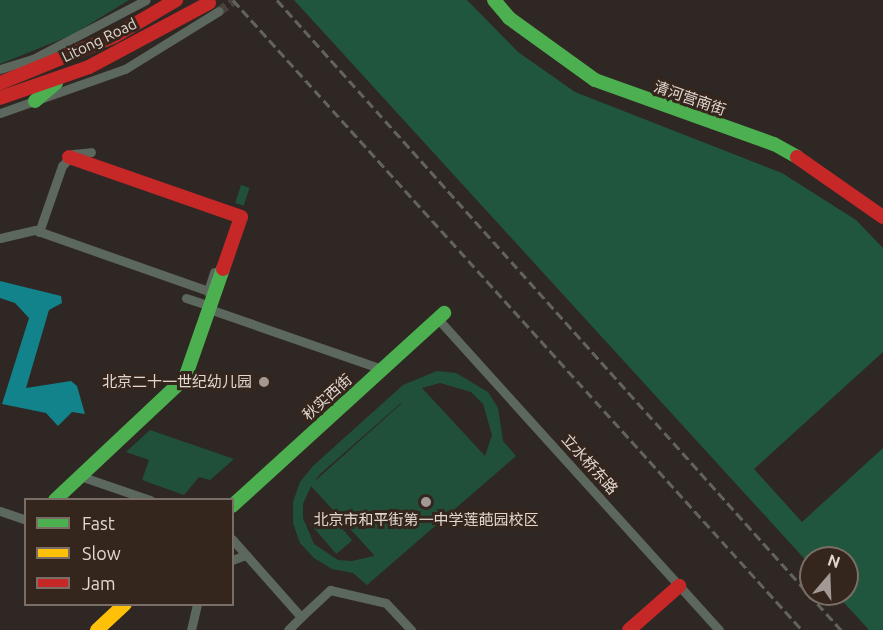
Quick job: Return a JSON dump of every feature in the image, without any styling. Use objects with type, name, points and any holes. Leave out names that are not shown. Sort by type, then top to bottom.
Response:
[{"type":"street","points":[[0,69],[33,59],[146,0]]},
{"type":"street","name":"Litong Road","points":[[0,83],[115,36],[176,0]]},
{"type":"street","name":"清河营南街","points":[[494,0],[509,18],[595,80],[774,144],[823,172],[883,217]]},
{"type":"street","points":[[0,113],[125,69],[214,7]]},
{"type":"street","name":"Litong Road","points":[[0,98],[63,76],[214,7]]},
{"type":"street","points":[[35,101],[63,76]]},
{"type":"street","points":[[39,232],[62,166],[69,158],[82,151],[91,152]]},
{"type":"street","points":[[57,498],[185,378],[241,217],[69,158]]},
{"type":"street","points":[[0,238],[39,232],[382,369]]},
{"type":"street","points":[[210,301],[214,272]]},
{"type":"street","points":[[186,298],[210,301]]},
{"type":"street","name":"秋实西街","points":[[234,504],[441,316]]},
{"type":"street","name":"立水桥东路","points":[[441,316],[719,630]]},
{"type":"street","points":[[80,476],[144,498]]},
{"type":"street","points":[[0,511],[24,519]]},
{"type":"street","points":[[234,541],[301,617]]},
{"type":"street","points":[[234,559],[246,555]]},
{"type":"street","points":[[628,630],[679,586]]},
{"type":"street","points":[[288,630],[330,590],[386,603],[411,630]]},
{"type":"street","points":[[97,630],[123,606]]},
{"type":"street","points":[[191,630],[197,606]]},
{"type":"green space","points":[[0,0],[129,0],[72,35],[0,64]]},
{"type":"green space","points":[[294,0],[467,0],[518,52],[575,92],[782,173],[856,220],[883,248],[883,352],[754,469],[802,522],[883,448],[883,630],[869,630],[847,606],[859,606],[859,546],[799,546],[799,553]]},
{"type":"green space","points":[[241,185],[250,188],[244,206],[235,203]]},
{"type":"green space","points":[[437,371],[456,373],[488,392],[498,408],[503,441],[516,456],[367,585],[353,573],[332,569],[314,558],[300,543],[293,523],[293,502],[300,482],[313,466],[403,385]],"holes":[[[440,383],[471,392],[483,404],[492,435],[485,456],[422,388]],[[401,403],[315,481],[319,475]],[[311,486],[374,556],[352,561],[338,560],[314,544],[303,518],[303,504]]]},
{"type":"green space","points":[[150,430],[234,459],[210,480],[199,477],[184,495],[142,480],[149,460],[126,452]]},
{"type":"green space","points":[[326,510],[352,540],[336,554],[310,524]]},
{"type":"water","points":[[0,281],[61,296],[62,303],[49,310],[26,388],[71,381],[77,386],[85,414],[72,412],[58,426],[46,413],[2,404],[29,318],[15,303],[0,298]]},
{"type":"tunnel","points":[[219,11],[234,0]]},
{"type":"railway","points":[[233,0],[802,630]]},
{"type":"railway","points":[[277,0],[841,630]]},
{"type":"traffic: fast","points":[[494,0],[509,18],[595,80],[774,144],[797,157]]},
{"type":"traffic: fast","points":[[35,101],[56,83]]},
{"type":"traffic: fast","points":[[57,498],[185,378],[223,269]]},
{"type":"traffic: fast","points":[[234,504],[444,313]]},
{"type":"traffic: slow","points":[[97,630],[123,606]]},
{"type":"traffic: jam","points":[[0,83],[115,36],[176,0]]},
{"type":"traffic: jam","points":[[0,98],[89,67],[209,3]]},
{"type":"traffic: jam","points":[[69,157],[241,217],[223,269]]},
{"type":"traffic: jam","points":[[797,157],[883,217]]},
{"type":"traffic: jam","points":[[629,630],[679,586]]},
{"type":"place","name":"北京二十一世纪幼儿园","points":[[264,382]]},
{"type":"place","name":"北京市和平街第一中学莲葩园校区","points":[[426,502]]}]
